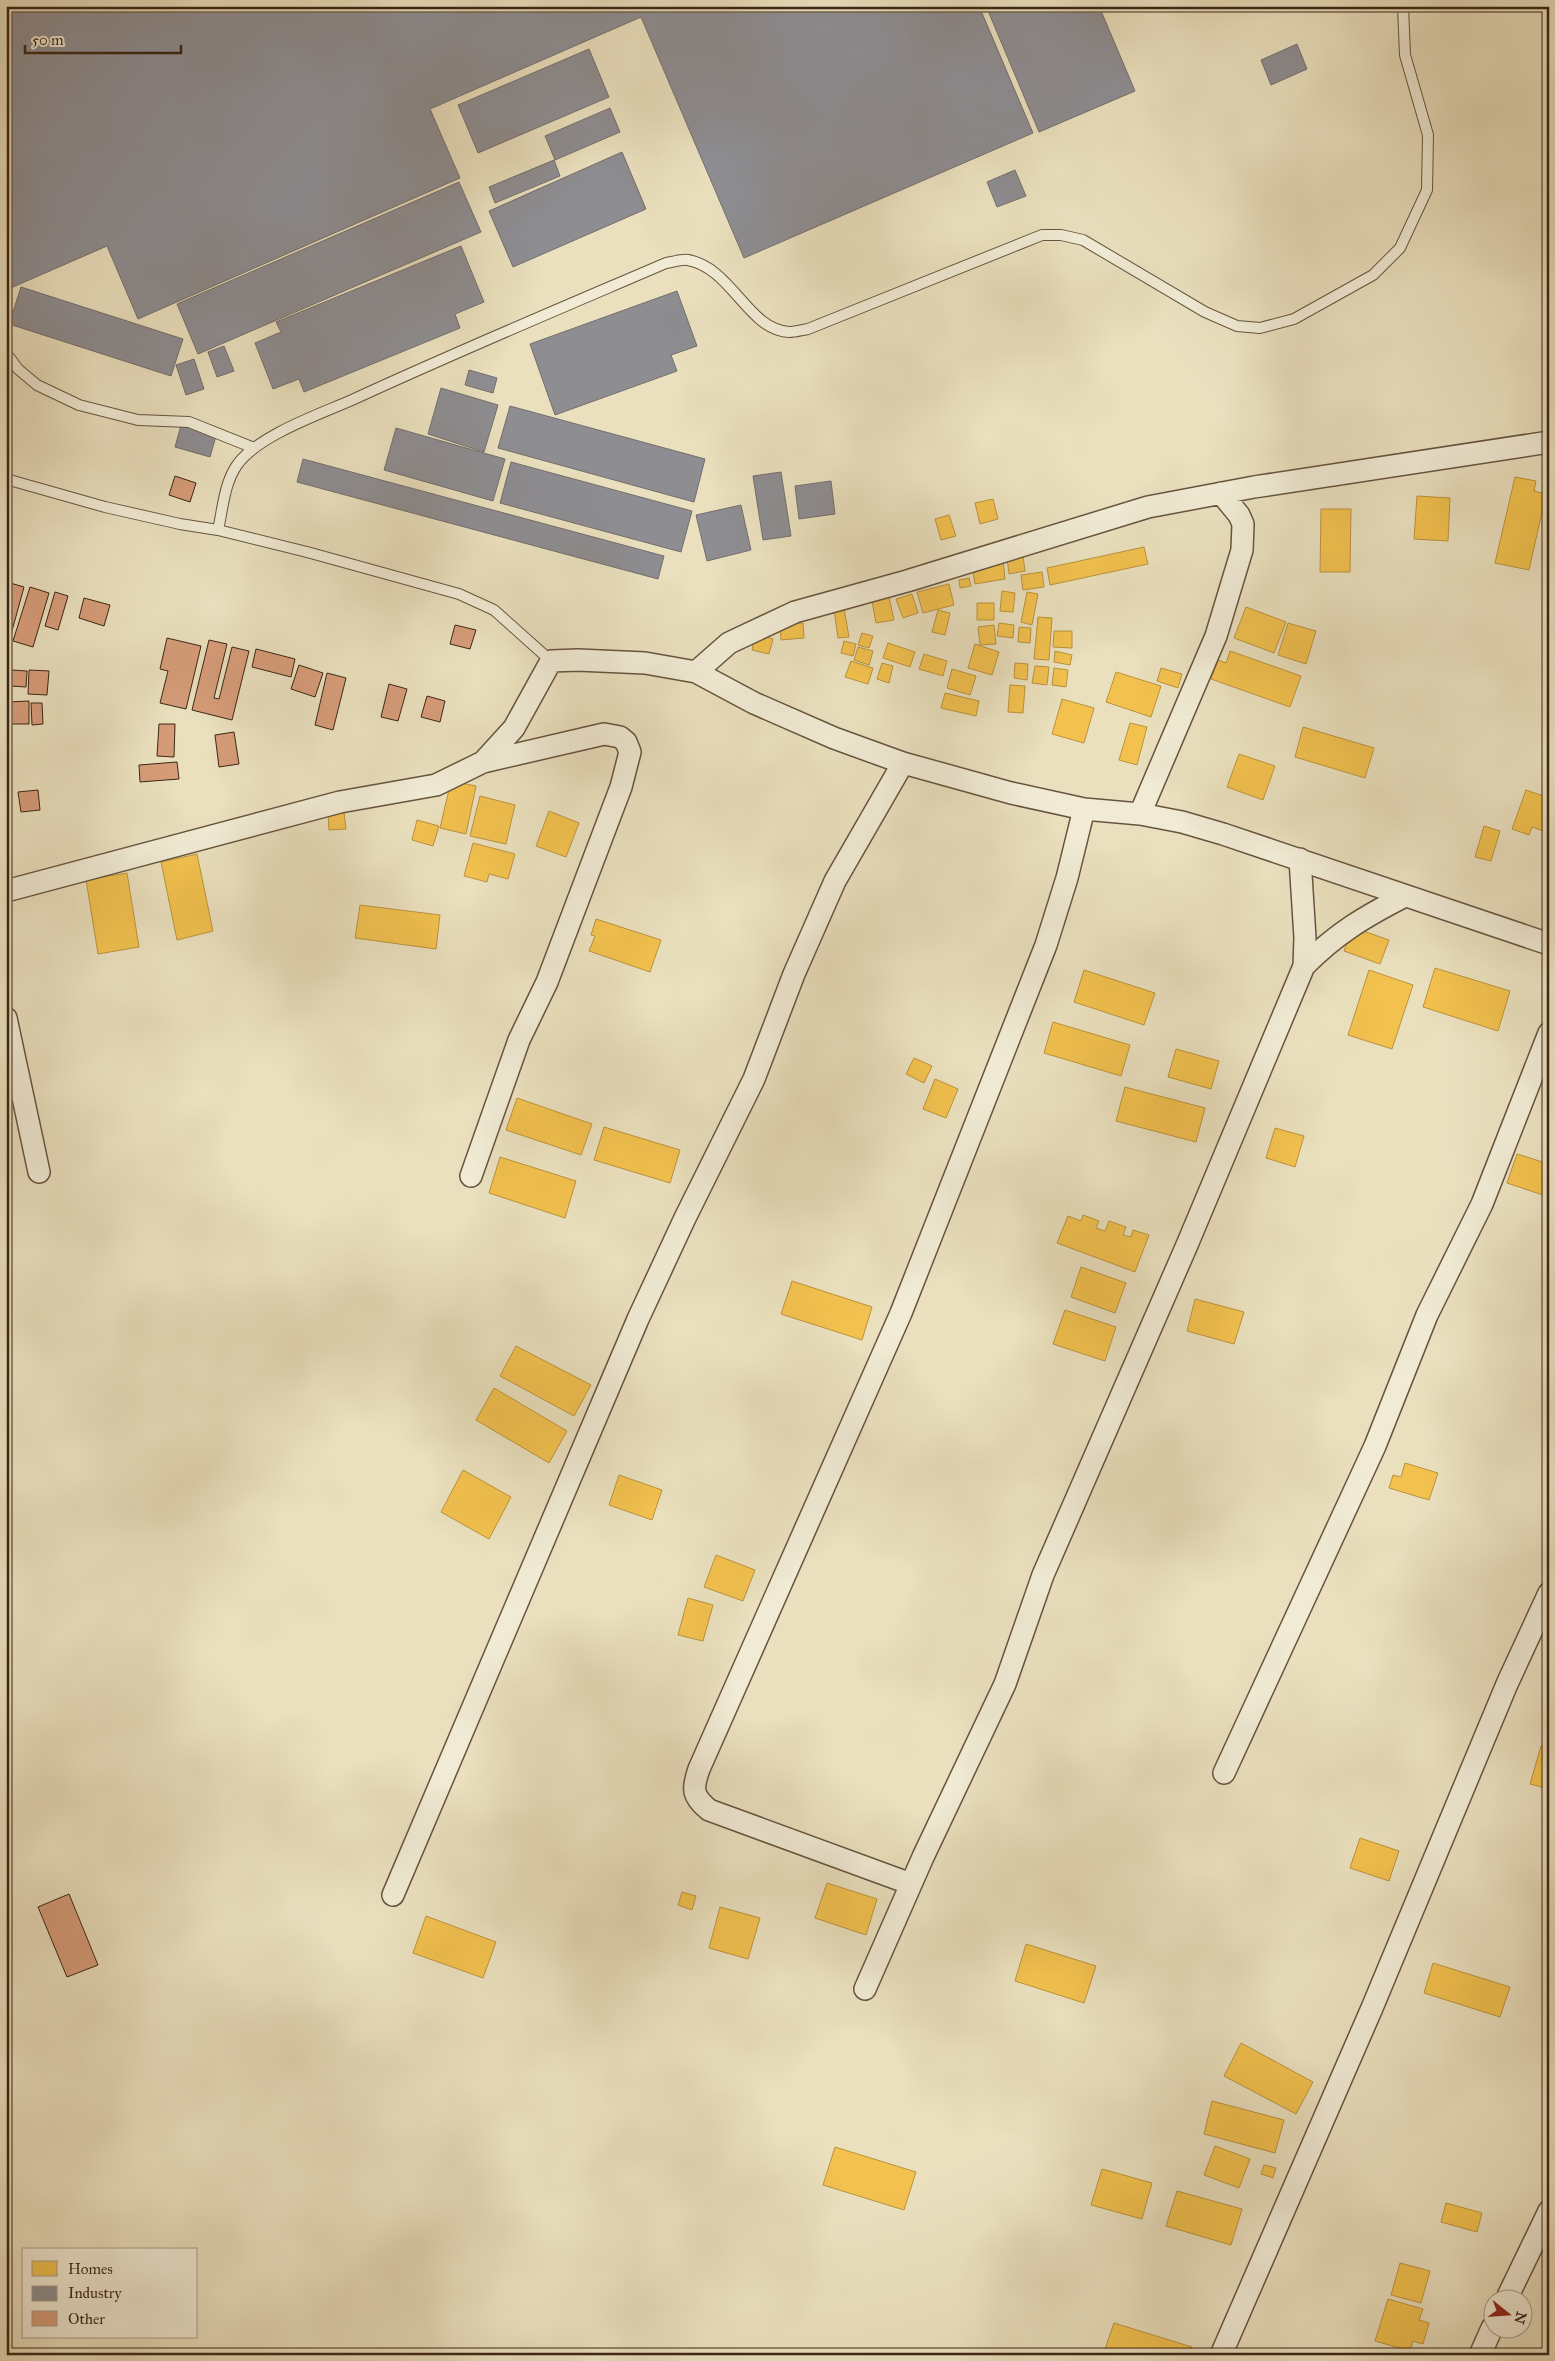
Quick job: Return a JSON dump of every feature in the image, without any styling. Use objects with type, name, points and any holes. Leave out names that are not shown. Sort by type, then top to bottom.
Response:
[{"type":"street","points":[[696,672],[729,643],[795,612],[907,581],[1148,507],[1221,493],[1549,442]]},
{"type":"street","points":[[1140,814],[1216,636],[1242,550],[1243,524],[1239,515],[1221,493]]},
{"type":"street","points":[[483,762],[514,728],[551,661],[578,660],[645,663],[696,672],[754,703],[834,738],[904,763],[1011,793],[1084,809],[1140,814],[1182,822],[1300,859],[1549,944]]},
{"type":"street","points":[[6,891],[340,802],[436,785],[483,762],[604,734],[620,737],[626,742],[630,752],[621,787],[547,982],[518,1040],[471,1176]]},
{"type":"street","points":[[393,1895],[638,1319],[685,1218],[754,1079],[794,974],[836,881],[904,763]]},
{"type":"street","points":[[911,1884],[709,1810],[699,1802],[695,1794],[694,1784],[904,1304],[1046,944],[1065,885],[1084,809]]},
{"type":"street","points":[[865,1989],[911,1884],[1005,1684],[1043,1575],[1191,1236],[1304,966],[1305,938],[1300,859]]},
{"type":"street","points":[[1304,966],[1327,942],[1361,918],[1405,896]]},
{"type":"street","points":[[6,1018],[39,1172]]},
{"type":"street","points":[[1224,1773],[1374,1446],[1428,1315],[1482,1204],[1549,1033]]},
{"type":"street","points":[[1221,2355],[1372,2008],[1507,1684],[1549,1593]]},
{"type":"street","points":[[1512,2288],[1549,2212]]},
{"type":"street","points":[[1480,2355],[1488,2338]]},
{"type":"lane","points":[[218,530],[228,485],[238,464],[254,448],[284,430],[666,263],[687,260],[703,265],[718,274],[749,309],[771,326],[788,332],[808,329],[1042,235],[1061,235],[1084,240],[1205,312],[1237,326],[1260,328],[1294,319],[1373,275],[1400,248],[1427,190],[1428,135],[1405,55],[1403,6]]},
{"type":"lane","points":[[6,353],[18,370],[37,385],[79,404],[138,420],[189,422],[254,448]]},
{"type":"lane","points":[[6,479],[105,507],[180,524],[218,530],[307,552],[458,594],[494,610],[551,661]]},
{"type":"building: Homes","points":[[1515,477],[1536,481],[1534,491],[1546,494],[1529,570],[1495,563]]},
{"type":"building: Homes","points":[[1417,496],[1450,498],[1448,541],[1414,539]]},
{"type":"building: Homes","points":[[993,499],[998,519],[980,524],[975,503]]},
{"type":"building: Homes","points":[[1321,509],[1351,509],[1350,572],[1320,572]]},
{"type":"building: Homes","points":[[949,515],[956,536],[941,540],[935,519]]},
{"type":"building: Homes","points":[[1144,547],[1148,564],[1050,585],[1047,568]]},
{"type":"building: Homes","points":[[1023,556],[1025,571],[1009,574],[1007,558]]},
{"type":"building: Homes","points":[[1003,560],[1005,579],[975,584],[972,566]]},
{"type":"building: Homes","points":[[1042,572],[1044,587],[1023,590],[1021,575]]},
{"type":"building: Homes","points":[[969,578],[971,586],[960,588],[959,580]]},
{"type":"building: Homes","points":[[949,584],[954,605],[923,613],[917,592]]},
{"type":"building: Homes","points":[[1002,591],[1015,593],[1013,612],[1000,611]]},
{"type":"building: Homes","points":[[1027,592],[1038,594],[1032,625],[1021,622]]},
{"type":"building: Homes","points":[[912,594],[918,613],[903,618],[896,599]]},
{"type":"building: Homes","points":[[889,597],[894,620],[876,623],[872,601]]},
{"type":"building: Homes","points":[[977,603],[994,603],[994,620],[977,620]]},
{"type":"building: Homes","points":[[1246,607],[1286,622],[1274,653],[1234,638]]},
{"type":"building: Homes","points":[[844,608],[849,637],[838,638],[834,609]]},
{"type":"building: Homes","points":[[938,610],[950,613],[945,635],[932,632]]},
{"type":"building: Homes","points":[[1038,617],[1052,618],[1049,660],[1034,659]]},
{"type":"building: Homes","points":[[803,623],[804,638],[781,640],[780,624]]},
{"type":"building: Homes","points":[[999,623],[1014,625],[1013,638],[997,636]]},
{"type":"building: Homes","points":[[1288,623],[1316,631],[1306,664],[1278,655]]},
{"type":"building: Homes","points":[[994,625],[996,644],[980,645],[978,627]]},
{"type":"building: Homes","points":[[1019,627],[1031,628],[1030,643],[1018,642]]},
{"type":"building: Homes","points":[[1054,631],[1072,631],[1072,648],[1053,647]]},
{"type":"building: Homes","points":[[862,633],[873,636],[869,648],[858,645]]},
{"type":"building: Homes","points":[[755,634],[773,639],[769,654],[752,650]]},
{"type":"building: Homes","points":[[844,641],[856,644],[853,656],[841,653]]},
{"type":"building: Homes","points":[[888,643],[915,652],[910,667],[883,658]]},
{"type":"building: Homes","points":[[975,644],[999,652],[992,675],[968,668]]},
{"type":"building: Homes","points":[[858,647],[873,651],[869,665],[854,660]]},
{"type":"building: Homes","points":[[1055,651],[1072,655],[1070,665],[1054,662]]},
{"type":"building: Homes","points":[[1230,651],[1301,676],[1290,707],[1211,679],[1218,660],[1226,663]]},
{"type":"building: Homes","points":[[924,654],[947,661],[943,676],[919,669]]},
{"type":"building: Homes","points":[[851,661],[873,668],[868,684],[845,677]]},
{"type":"building: Homes","points":[[882,663],[893,666],[889,683],[877,679]]},
{"type":"building: Homes","points":[[1015,663],[1028,664],[1027,680],[1014,678]]},
{"type":"building: Homes","points":[[1035,666],[1049,667],[1047,685],[1032,683]]},
{"type":"building: Homes","points":[[1054,668],[1068,670],[1066,687],[1052,685]]},
{"type":"building: Homes","points":[[1161,668],[1182,674],[1178,688],[1157,681]]},
{"type":"building: Homes","points":[[952,669],[976,676],[970,695],[947,688]]},
{"type":"building: Homes","points":[[1116,672],[1161,686],[1151,717],[1106,702]]},
{"type":"building: Homes","points":[[1010,685],[1025,686],[1023,713],[1008,712]]},
{"type":"building: Homes","points":[[945,693],[979,701],[976,716],[941,708]]},
{"type":"building: Homes","points":[[1062,699],[1094,708],[1084,743],[1052,734]]},
{"type":"building: Homes","points":[[1130,723],[1147,727],[1137,765],[1119,760]]},
{"type":"building: Homes","points":[[1303,727],[1374,748],[1365,778],[1295,757]]},
{"type":"building: Homes","points":[[1239,754],[1275,766],[1263,800],[1227,787]]},
{"type":"building: Homes","points":[[451,781],[476,786],[466,834],[440,828]]},
{"type":"building: Homes","points":[[1526,790],[1549,798],[1549,833],[1532,827],[1529,835],[1512,829]]},
{"type":"building: Homes","points":[[480,796],[515,805],[506,844],[470,836]]},
{"type":"building: Homes","points":[[549,811],[579,823],[566,857],[536,846]]},
{"type":"building: Homes","points":[[344,812],[346,829],[329,830],[328,813]]},
{"type":"building: Homes","points":[[417,820],[439,826],[433,846],[412,840]]},
{"type":"building: Homes","points":[[1484,826],[1500,831],[1491,861],[1475,857]]},
{"type":"building: Homes","points":[[473,843],[515,854],[508,879],[489,874],[487,882],[464,876]]},
{"type":"building: Homes","points":[[197,854],[213,931],[177,940],[161,862]]},
{"type":"building: Homes","points":[[127,873],[139,947],[98,954],[86,880]]},
{"type":"building: Homes","points":[[360,905],[440,915],[436,949],[355,938]]},
{"type":"building: Homes","points":[[596,919],[661,940],[650,972],[589,951],[595,936],[591,935]]},
{"type":"building: Homes","points":[[1352,927],[1389,940],[1380,964],[1344,951]]},
{"type":"building: Homes","points":[[1435,968],[1510,991],[1498,1031],[1423,1007]]},
{"type":"building: Homes","points":[[1084,970],[1155,993],[1144,1025],[1074,1002]]},
{"type":"building: Homes","points":[[1369,970],[1413,985],[1392,1049],[1348,1035]]},
{"type":"building: Homes","points":[[1053,1022],[1130,1045],[1121,1076],[1044,1053]]},
{"type":"building: Homes","points":[[1176,1049],[1219,1061],[1211,1089],[1168,1077]]},
{"type":"building: Homes","points":[[914,1058],[932,1066],[924,1083],[906,1074]]},
{"type":"building: Homes","points":[[935,1079],[958,1089],[946,1118],[923,1109]]},
{"type":"building: Homes","points":[[1125,1087],[1205,1108],[1196,1142],[1116,1121]]},
{"type":"building: Homes","points":[[517,1098],[592,1124],[581,1155],[506,1130]]},
{"type":"building: Homes","points":[[604,1127],[680,1150],[670,1183],[594,1160]]},
{"type":"building: Homes","points":[[1275,1128],[1304,1136],[1295,1167],[1266,1158]]},
{"type":"building: Homes","points":[[1517,1154],[1549,1164],[1549,1197],[1507,1183]]},
{"type":"building: Homes","points":[[500,1157],[576,1181],[565,1218],[489,1193]]},
{"type":"building: Homes","points":[[1083,1215],[1099,1221],[1096,1228],[1105,1231],[1109,1221],[1126,1227],[1123,1235],[1131,1237],[1133,1230],[1149,1235],[1135,1272],[1057,1243],[1068,1216],[1081,1221]]},
{"type":"building: Homes","points":[[1081,1267],[1126,1283],[1115,1313],[1071,1297]]},
{"type":"building: Homes","points":[[792,1281],[872,1307],[862,1340],[781,1314]]},
{"type":"building: Homes","points":[[1195,1299],[1244,1312],[1234,1344],[1187,1331]]},
{"type":"building: Homes","points":[[1065,1310],[1116,1327],[1105,1361],[1053,1344]]},
{"type":"building: Homes","points":[[516,1346],[591,1385],[574,1416],[500,1376]]},
{"type":"building: Homes","points":[[494,1388],[567,1431],[549,1463],[476,1420]]},
{"type":"building: Homes","points":[[1405,1463],[1438,1473],[1429,1500],[1389,1488],[1393,1475],[1401,1477]]},
{"type":"building: Homes","points":[[463,1470],[511,1497],[489,1539],[441,1512]]},
{"type":"building: Homes","points":[[619,1475],[662,1490],[652,1520],[609,1505]]},
{"type":"building: Homes","points":[[716,1555],[755,1570],[743,1601],[704,1587]]},
{"type":"building: Homes","points":[[688,1598],[713,1605],[703,1641],[678,1635]]},
{"type":"building: Homes","points":[[1549,1710],[1549,1730],[1543,1728]]},
{"type":"building: Homes","points":[[1541,1746],[1549,1749],[1549,1789],[1530,1784]]},
{"type":"building: Homes","points":[[1360,1838],[1399,1851],[1389,1881],[1350,1868]]},
{"type":"building: Homes","points":[[827,1883],[877,1899],[866,1935],[815,1918]]},
{"type":"building: Homes","points":[[682,1892],[696,1896],[692,1910],[678,1905]]},
{"type":"building: Homes","points":[[720,1907],[760,1918],[748,1959],[709,1948]]},
{"type":"building: Homes","points":[[426,1916],[496,1942],[483,1978],[413,1953]]},
{"type":"building: Homes","points":[[1026,1944],[1096,1966],[1084,2003],[1015,1981]]},
{"type":"building: Homes","points":[[1433,1963],[1510,1987],[1500,2017],[1424,1993]]},
{"type":"building: Homes","points":[[1241,2043],[1313,2082],[1296,2114],[1224,2076]]},
{"type":"building: Homes","points":[[1212,2101],[1284,2120],[1275,2153],[1204,2134]]},
{"type":"building: Homes","points":[[1215,2146],[1250,2159],[1239,2188],[1204,2175]]},
{"type":"building: Homes","points":[[835,2147],[916,2172],[904,2210],[823,2185]]},
{"type":"building: Homes","points":[[1264,2165],[1276,2168],[1273,2178],[1261,2174]]},
{"type":"building: Homes","points":[[1102,2169],[1152,2183],[1142,2219],[1091,2205]]},
{"type":"building: Homes","points":[[1177,2191],[1242,2209],[1231,2245],[1166,2226]]},
{"type":"building: Homes","points":[[1446,2203],[1482,2213],[1477,2232],[1441,2222]]},
{"type":"building: Homes","points":[[1400,2263],[1430,2271],[1421,2303],[1391,2295]]},
{"type":"building: Homes","points":[[1388,2299],[1423,2309],[1419,2320],[1429,2323],[1423,2344],[1413,2341],[1410,2351],[1375,2341]]},
{"type":"building: Homes","points":[[1114,2323],[1192,2347],[1190,2355],[1103,2355]]},
{"type":"building: Industry","points":[[6,6],[979,6],[1033,133],[744,258],[641,17],[430,109],[460,178],[138,319],[107,246],[6,290]]},
{"type":"building: Industry","points":[[986,6],[1099,6],[1135,91],[1039,132]]},
{"type":"building: Industry","points":[[1297,44],[1307,69],[1271,85],[1261,60]]},
{"type":"building: Industry","points":[[589,49],[609,97],[478,153],[458,105]]},
{"type":"building: Industry","points":[[610,108],[620,132],[555,160],[545,136]]},
{"type":"building: Industry","points":[[622,152],[646,209],[513,267],[489,211]]},
{"type":"building: Industry","points":[[554,160],[560,176],[495,203],[489,187]]},
{"type":"building: Industry","points":[[1015,170],[1026,196],[997,207],[987,182]]},
{"type":"building: Industry","points":[[459,182],[481,232],[198,354],[177,304]]},
{"type":"building: Industry","points":[[461,246],[484,302],[455,314],[460,328],[304,392],[299,379],[273,389],[255,343],[281,332],[276,322]]},
{"type":"building: Industry","points":[[21,287],[183,339],[171,376],[9,324]]},
{"type":"building: Industry","points":[[677,291],[697,346],[671,355],[677,371],[555,415],[530,344]]},
{"type":"building: Industry","points":[[224,346],[234,371],[217,377],[208,352]]},
{"type":"building: Industry","points":[[194,359],[204,389],[186,395],[176,365]]},
{"type":"building: Industry","points":[[469,370],[497,378],[493,393],[465,385]]},
{"type":"building: Industry","points":[[441,388],[498,405],[484,452],[428,434]]},
{"type":"building: Industry","points":[[510,406],[705,459],[694,502],[498,448]]},
{"type":"building: Industry","points":[[181,425],[216,436],[210,457],[175,447]]},
{"type":"building: Industry","points":[[396,428],[505,459],[493,501],[384,470]]},
{"type":"building: Industry","points":[[303,459],[664,556],[658,579],[297,482]]},
{"type":"building: Industry","points":[[511,462],[692,511],[681,552],[500,503]]},
{"type":"building: Industry","points":[[781,472],[791,536],[763,540],[753,476]]},
{"type":"building: Industry","points":[[831,481],[835,514],[799,519],[795,486]]},
{"type":"building: Industry","points":[[741,505],[751,550],[707,561],[696,515]]},
{"type":"building: Other","points":[[175,476],[196,483],[190,502],[169,495]]},
{"type":"building: Other","points":[[7,582],[24,587],[6,649]]},
{"type":"building: Other","points":[[30,587],[49,593],[33,647],[13,641]]},
{"type":"building: Other","points":[[55,592],[68,596],[58,630],[45,626]]},
{"type":"building: Other","points":[[84,598],[110,605],[104,626],[79,618]]},
{"type":"building: Other","points":[[455,625],[476,630],[470,649],[450,644]]},
{"type":"building: Other","points":[[167,638],[201,646],[186,709],[160,703],[168,671],[160,669]]},
{"type":"building: Other","points":[[209,640],[227,644],[214,698],[219,699],[232,647],[249,651],[232,720],[192,710]]},
{"type":"building: Other","points":[[256,649],[295,659],[291,677],[252,667]]},
{"type":"building: Other","points":[[299,665],[323,673],[315,697],[291,689]]},
{"type":"building: Other","points":[[12,670],[27,671],[26,687],[11,686]]},
{"type":"building: Other","points":[[29,670],[49,671],[47,695],[28,694]]},
{"type":"building: Other","points":[[327,673],[346,678],[333,730],[315,725]]},
{"type":"building: Other","points":[[389,684],[407,689],[398,721],[381,717]]},
{"type":"building: Other","points":[[427,696],[445,701],[440,722],[421,717]]},
{"type":"building: Other","points":[[29,701],[29,724],[10,724],[9,702]]},
{"type":"building: Other","points":[[31,703],[42,703],[43,724],[32,725]]},
{"type":"building: Other","points":[[159,724],[175,724],[174,757],[157,756]]},
{"type":"building: Other","points":[[234,732],[239,764],[219,767],[215,735]]},
{"type":"building: Other","points":[[177,762],[179,779],[140,782],[139,765]]},
{"type":"building: Other","points":[[38,790],[40,810],[21,812],[18,792]]},
{"type":"building: Other","points":[[69,1894],[98,1965],[67,1977],[38,1907]]}]
